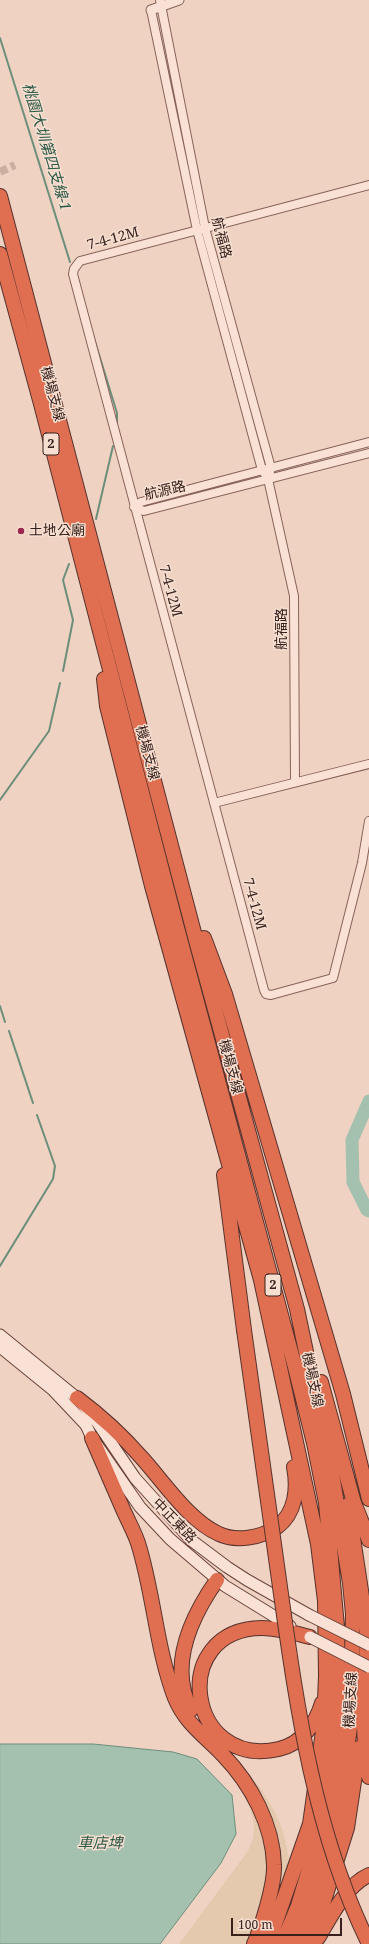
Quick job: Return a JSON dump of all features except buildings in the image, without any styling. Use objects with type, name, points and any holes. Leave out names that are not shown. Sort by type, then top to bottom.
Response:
[{"type":"highway","name":"機場支線","points":[[0,196],[175,858],[297,1309],[332,1480],[350,1583],[353,1614],[350,1727],[335,1835],[295,1944]]},
{"type":"highway","name":"機場支線","points":[[0,254],[41,404],[100,635],[295,1367],[314,1443],[326,1504],[338,1627],[338,1687],[335,1742],[325,1816],[298,1906],[282,1944]]},
{"type":"highway","points":[[100,635],[107,706],[152,886],[261,1280],[277,1360],[318,1544],[325,1601],[326,1689],[324,1724],[310,1824],[268,1944]]},
{"type":"highway","points":[[175,858],[192,896],[204,938],[287,1238],[316,1364],[338,1446],[354,1503],[369,1540]]},
{"type":"highway","points":[[204,938],[225,994],[343,1394],[369,1499]]},
{"type":"highway","points":[[222,1141],[222,1158],[244,1330],[295,1695],[310,1771],[327,1835],[350,1900],[369,1944]]},
{"type":"highway","points":[[77,1398],[113,1427],[201,1523],[219,1534],[235,1538],[251,1537],[266,1533],[284,1520],[291,1511],[295,1495],[296,1476],[279,1389],[277,1360]]},
{"type":"highway","points":[[92,1438],[137,1542],[152,1596],[165,1667],[176,1700],[183,1714],[194,1728],[215,1748],[244,1780],[257,1800],[264,1818],[270,1842],[274,1872],[269,1898],[254,1944]]},
{"type":"highway","points":[[338,1446],[366,1630],[366,1763],[369,1777]]},
{"type":"highway","points":[[215,1748],[195,1718],[184,1697],[181,1672],[185,1645],[194,1619],[204,1599],[217,1580]]},
{"type":"highway","points":[[310,1637],[280,1630],[262,1628],[244,1630],[217,1644],[206,1659],[200,1677],[199,1696],[203,1713],[218,1733],[227,1741],[257,1752],[272,1751],[300,1740],[309,1730],[320,1707],[326,1689]]},
{"type":"highway","points":[[308,1944],[321,1910],[347,1828],[365,1706]]},
{"type":"highway","points":[[315,1944],[334,1910],[350,1890],[369,1875]]},
{"type":"main road","name":"中正東路","points":[[0,1336],[77,1398],[96,1422],[135,1478],[171,1519],[192,1540],[227,1567],[309,1615],[369,1645]]},
{"type":"main road","name":"中正東路","points":[[0,1347],[53,1390],[86,1425],[92,1438],[140,1506],[182,1550],[217,1580],[250,1603],[369,1668]]},
{"type":"main road","points":[[217,1580],[227,1567]]},
{"type":"street","points":[[152,10],[161,3],[179,0]]},
{"type":"street","name":"航福路","points":[[161,3],[201,229],[271,468],[268,479]]},
{"type":"street","name":"航福路","points":[[152,10],[201,229],[262,470],[268,479],[294,596],[295,782]]},
{"type":"street","name":"7-4-12M","points":[[369,186],[80,261],[74,269],[73,274],[264,990],[271,995],[333,978],[362,863],[369,821]]},
{"type":"street","name":"航源路","points":[[134,507],[141,502],[369,442]]},
{"type":"street","name":"航源路","points":[[134,507],[144,511],[369,453]]},
{"type":"street","points":[[214,803],[369,764]]},
{"type":"shaded area","points":[[250,1775],[262,1790],[275,1812],[283,1831],[289,1858],[285,1881],[260,1944],[179,1944],[248,1851],[253,1838],[254,1825],[246,1796],[237,1781]]},
{"type":"water","name":"車店埤","points":[[0,1744],[93,1744],[173,1752],[197,1759],[232,1795],[236,1834],[221,1863],[160,1944],[0,1944]]},
{"type":"waterway","name":"桃園大圳第四支線-1","points":[[0,38],[70,262]]},
{"type":"waterway","name":"桃園大圳第四支線-1","points":[[93,335],[117,413],[117,427]]},
{"type":"waterway","name":"桃園大圳第四支線-1","points":[[96,519],[113,446]]},
{"type":"waterway","name":"桃園大圳第四支線-1","points":[[63,671],[73,620],[63,580],[69,564]]},
{"type":"waterway","name":"桃園大圳第四支線-1","points":[[0,800],[49,731],[60,683]]},
{"type":"waterway","name":"桃園大圳第四支線-1","points":[[0,1006],[5,1022]]},
{"type":"waterway","name":"桃園大圳第四支線-1","points":[[9,1031],[33,1103]]},
{"type":"waterway","points":[[369,1101],[352,1140],[353,1182],[367,1210],[369,1211]]},
{"type":"waterway","name":"桃園大圳第四支線-1","points":[[0,1266],[53,1179],[55,1166],[37,1115]]},
{"type":"tunnel","points":[[0,172],[15,165]]},
{"type":"place","name":"土地公廟","points":[[21,531]]}]
